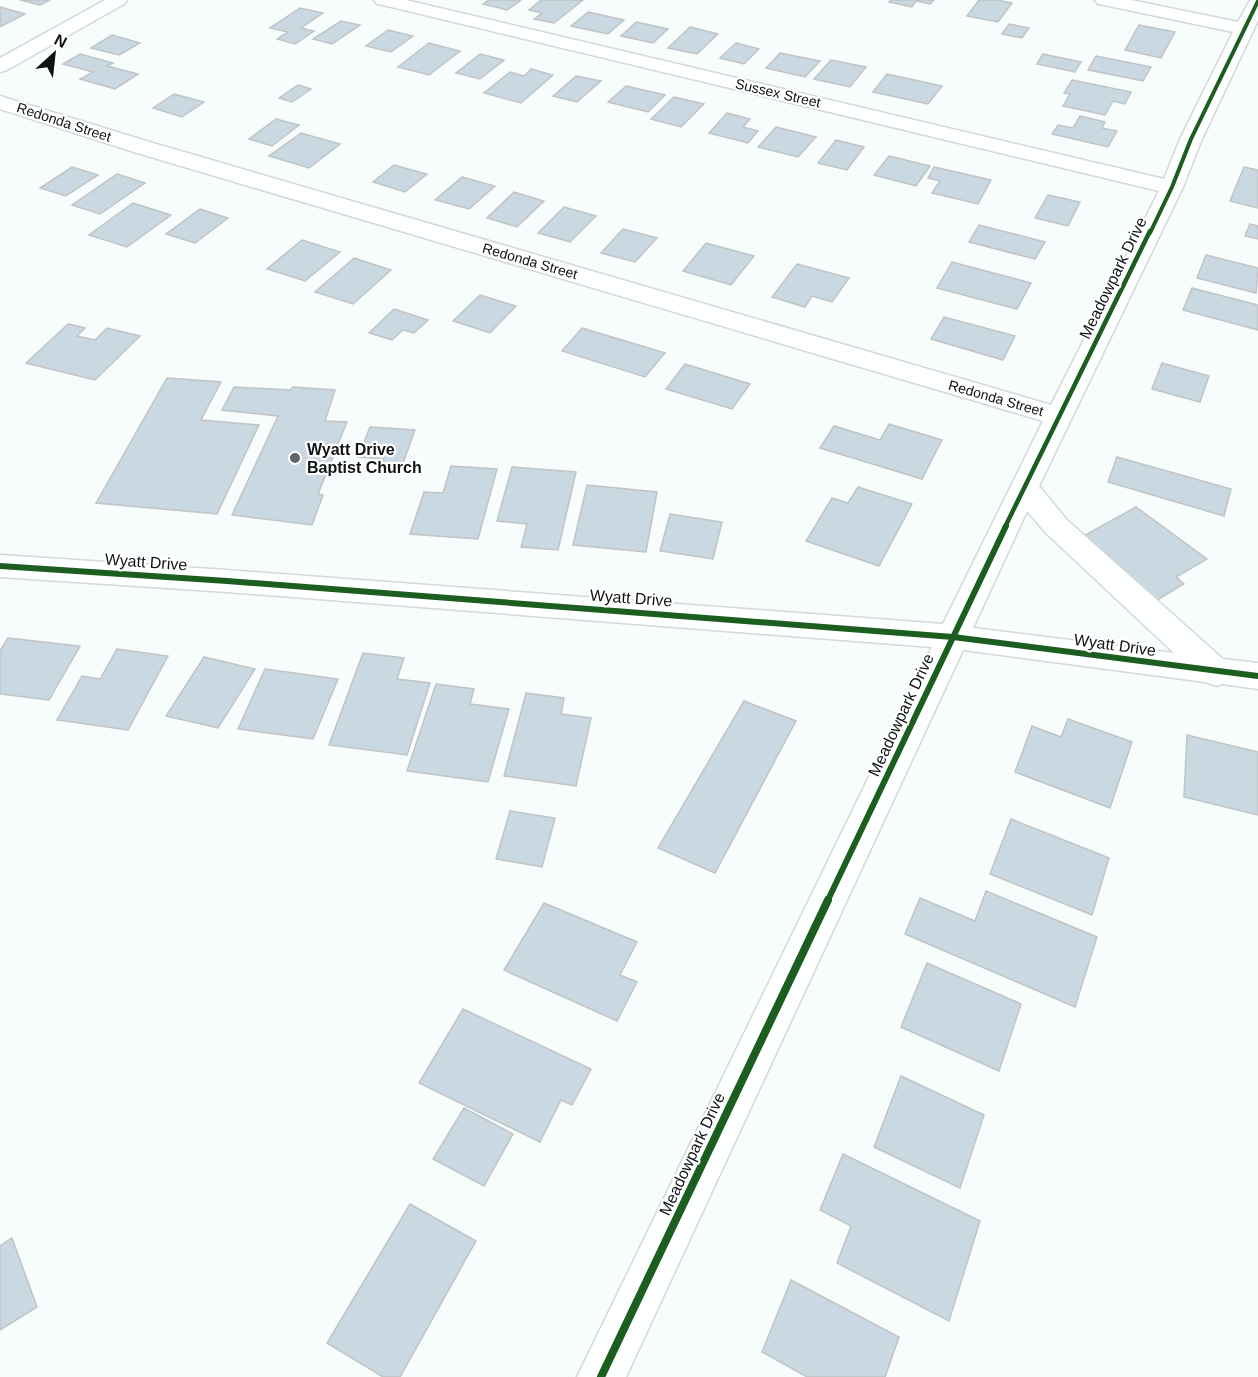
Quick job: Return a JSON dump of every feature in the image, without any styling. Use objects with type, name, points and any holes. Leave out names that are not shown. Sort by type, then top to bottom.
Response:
[{"type":"street","points":[[0,66],[118,0]]},
{"type":"street","name":"Sussex Street","points":[[383,0],[1172,187]]},
{"type":"street","points":[[1104,0],[1252,15]]},
{"type":"street","name":"Meadowpark Drive","points":[[601,1377],[1024,487],[1172,187],[1191,139],[1252,15]]},
{"type":"street","name":"Redonda Street","points":[[0,102],[156,151],[1060,417]]},
{"type":"street","points":[[1024,487],[1057,527],[1217,673]]},
{"type":"street","name":"Wyatt Drive","points":[[0,566],[228,580],[953,637],[1217,673],[1258,676]]},
{"type":"building","points":[[20,0],[50,0],[40,5]]},
{"type":"building","points":[[489,0],[521,0],[507,10],[483,4]]},
{"type":"building","points":[[541,0],[583,0],[554,23],[534,19],[542,13],[529,10]]},
{"type":"building","points":[[891,0],[934,0],[930,4],[916,1],[912,7],[889,2]]},
{"type":"building","points":[[979,0],[1012,3],[998,22],[967,16]]},
{"type":"building","points":[[0,7],[25,14],[0,27]]},
{"type":"building","points":[[300,8],[323,13],[301,28],[314,31],[295,44],[277,39],[288,32],[270,28]]},
{"type":"building","points":[[588,12],[624,20],[608,34],[571,26]]},
{"type":"building","points":[[341,21],[360,25],[332,44],[313,39]]},
{"type":"building","points":[[636,22],[668,29],[653,43],[621,36]]},
{"type":"building","points":[[1009,24],[1029,28],[1022,38],[1002,34]]},
{"type":"building","points":[[1139,25],[1175,32],[1161,58],[1125,50]]},
{"type":"building","points":[[690,27],[718,34],[697,54],[668,48]]},
{"type":"building","points":[[388,30],[413,36],[391,52],[366,46]]},
{"type":"building","points":[[112,35],[140,43],[119,55],[91,48]]},
{"type":"building","points":[[429,43],[460,51],[429,75],[398,67]]},
{"type":"building","points":[[736,43],[759,49],[744,64],[720,58]]},
{"type":"building","points":[[780,53],[820,61],[805,77],[766,68]]},
{"type":"building","points":[[80,54],[113,63],[107,66],[138,74],[115,89],[80,79],[93,72],[63,64]]},
{"type":"building","points":[[480,54],[504,60],[480,79],[456,73]]},
{"type":"building","points":[[1043,54],[1081,62],[1075,72],[1037,64]]},
{"type":"building","points":[[1096,56],[1151,67],[1143,81],[1088,70]]},
{"type":"building","points":[[831,60],[866,67],[850,87],[814,79]]},
{"type":"building","points":[[531,69],[553,75],[521,103],[484,93],[510,72],[524,76]]},
{"type":"building","points":[[887,74],[942,86],[928,104],[873,92]]},
{"type":"building","points":[[576,76],[601,81],[577,102],[553,96]]},
{"type":"building","points":[[1072,80],[1131,92],[1125,104],[1113,101],[1105,115],[1063,106],[1070,94],[1064,93]]},
{"type":"building","points":[[298,85],[311,89],[292,102],[279,98]]},
{"type":"building","points":[[626,86],[665,95],[648,112],[608,102]]},
{"type":"building","points":[[174,94],[204,102],[182,117],[153,108]]},
{"type":"building","points":[[674,97],[704,104],[681,127],[651,119]]},
{"type":"building","points":[[727,113],[750,119],[743,127],[758,131],[748,143],[709,133]]},
{"type":"building","points":[[1080,116],[1105,122],[1102,128],[1117,131],[1108,147],[1052,134],[1058,125],[1073,128]]},
{"type":"building","points":[[276,119],[299,125],[272,146],[249,139]]},
{"type":"building","points":[[776,127],[816,137],[798,157],[758,147]]},
{"type":"building","points":[[301,133],[340,144],[309,168],[269,156]]},
{"type":"building","points":[[836,140],[864,147],[847,170],[818,163]]},
{"type":"building","points":[[889,156],[930,166],[916,186],[874,175]]},
{"type":"building","points":[[394,165],[427,174],[405,192],[373,182]]},
{"type":"building","points":[[72,167],[98,175],[66,196],[40,188]]},
{"type":"building","points":[[934,167],[991,180],[978,204],[932,193],[940,181],[928,178]]},
{"type":"building","points":[[1244,167],[1258,170],[1258,208],[1230,201]]},
{"type":"building","points":[[117,174],[145,183],[100,214],[72,205]]},
{"type":"building","points":[[462,177],[495,186],[469,209],[435,200]]},
{"type":"building","points":[[514,192],[544,201],[517,227],[487,218]]},
{"type":"building","points":[[1048,195],[1080,202],[1068,226],[1035,218]]},
{"type":"building","points":[[133,203],[171,215],[127,247],[89,235]]},
{"type":"building","points":[[564,207],[596,216],[570,242],[538,233]]},
{"type":"building","points":[[200,209],[228,218],[195,243],[166,234]]},
{"type":"building","points":[[1250,224],[1258,226],[1258,239],[1245,236]]},
{"type":"building","points":[[979,225],[1045,242],[1035,259],[969,242]]},
{"type":"building","points":[[623,229],[657,238],[635,262],[601,253]]},
{"type":"building","points":[[302,240],[340,252],[305,281],[267,269]]},
{"type":"building","points":[[706,243],[754,256],[731,285],[683,271]]},
{"type":"building","points":[[1206,255],[1258,268],[1256,293],[1197,278]]},
{"type":"building","points":[[354,258],[391,270],[353,304],[315,292]]},
{"type":"building","points":[[952,262],[1031,283],[1017,309],[937,288]]},
{"type":"building","points":[[797,264],[849,278],[832,302],[812,296],[805,307],[772,297]]},
{"type":"building","points":[[1192,288],[1258,305],[1258,330],[1183,310]]},
{"type":"building","points":[[480,295],[516,306],[490,333],[453,321]]},
{"type":"building","points":[[394,309],[428,320],[414,333],[403,330],[392,340],[369,333]]},
{"type":"building","points":[[944,317],[1015,336],[1003,360],[931,339]]},
{"type":"building","points":[[68,324],[85,328],[77,336],[95,340],[107,328],[140,336],[95,380],[26,363]]},
{"type":"building","points":[[582,328],[665,353],[645,377],[562,351]]},
{"type":"building","points":[[1162,363],[1209,376],[1200,402],[1152,389]]},
{"type":"building","points":[[685,364],[750,384],[732,409],[666,389]]},
{"type":"building","points":[[167,378],[221,382],[201,420],[259,425],[217,514],[96,503]]},
{"type":"building","name":"Wyatt Drive Baptist Church","points":[[234,387],[335,390],[325,421],[347,422],[318,494],[323,495],[312,525],[232,515],[278,416],[222,410]]},
{"type":"building","points":[[889,424],[942,440],[922,479],[820,448],[834,426],[880,440]]},
{"type":"building","points":[[370,427],[415,430],[402,466],[382,465],[384,459],[358,457]]},
{"type":"building","points":[[1117,457],[1231,489],[1224,516],[1108,482]]},
{"type":"building","points":[[451,466],[497,469],[478,539],[410,534],[424,492],[443,493]]},
{"type":"building","points":[[512,467],[576,472],[558,550],[521,547],[527,524],[497,521]]},
{"type":"building","points":[[587,485],[657,492],[646,552],[573,545]]},
{"type":"building","points":[[858,487],[912,504],[879,566],[806,541],[832,498],[848,503]]},
{"type":"building","points":[[1136,507],[1207,559],[1176,577],[1184,584],[1157,600],[1078,539]]},
{"type":"building","points":[[670,514],[722,522],[713,559],[660,551]]},
{"type":"building","points":[[8,638],[80,646],[49,700],[0,694],[0,651]]},
{"type":"building","points":[[117,649],[168,656],[128,730],[57,720],[82,676],[100,679]]},
{"type":"building","points":[[363,653],[404,658],[397,679],[430,683],[407,755],[329,745]]},
{"type":"building","points":[[204,657],[255,669],[218,728],[166,716]]},
{"type":"building","points":[[265,669],[338,679],[313,739],[238,729]]},
{"type":"building","points":[[436,684],[474,689],[470,704],[509,709],[488,782],[407,771]]},
{"type":"building","points":[[526,693],[564,698],[561,714],[591,718],[576,786],[504,776]]},
{"type":"building","points":[[744,701],[796,721],[715,873],[658,848]]},
{"type":"building","points":[[1068,719],[1132,742],[1110,808],[1015,772],[1032,726],[1061,737]]},
{"type":"building","points":[[1187,735],[1258,752],[1258,815],[1184,797]]},
{"type":"building","points":[[510,811],[555,818],[542,867],[496,859]]},
{"type":"building","points":[[1011,819],[1109,858],[1092,915],[990,874]]},
{"type":"building","points":[[986,891],[1097,937],[1075,1007],[905,934],[920,898],[975,921]]},
{"type":"building","points":[[544,903],[637,942],[620,975],[637,982],[617,1021],[504,970]]},
{"type":"building","points":[[927,963],[1021,1004],[999,1071],[901,1027]]},
{"type":"building","points":[[463,1009],[591,1069],[572,1105],[561,1100],[540,1142],[419,1083]]},
{"type":"building","points":[[901,1076],[984,1115],[960,1188],[874,1147]]},
{"type":"building","points":[[464,1108],[513,1134],[484,1186],[433,1159]]},
{"type":"building","points":[[843,1154],[980,1221],[949,1321],[837,1263],[851,1226],[820,1210]]},
{"type":"building","points":[[410,1204],[476,1241],[400,1377],[383,1377],[327,1343]]},
{"type":"building","points":[[12,1238],[37,1307],[0,1330],[0,1246]]},
{"type":"building","points":[[791,1280],[899,1337],[885,1377],[807,1377],[762,1352]]},
{"type":"cycle path","points":[[601,1377],[1024,487],[1172,187],[1191,139],[1258,1]]},
{"type":"cycle path","points":[[0,566],[227,581],[953,637],[1258,676]]},
{"type":"place","name":"Wyatt Drive Baptist Church","points":[[295,458]]}]
